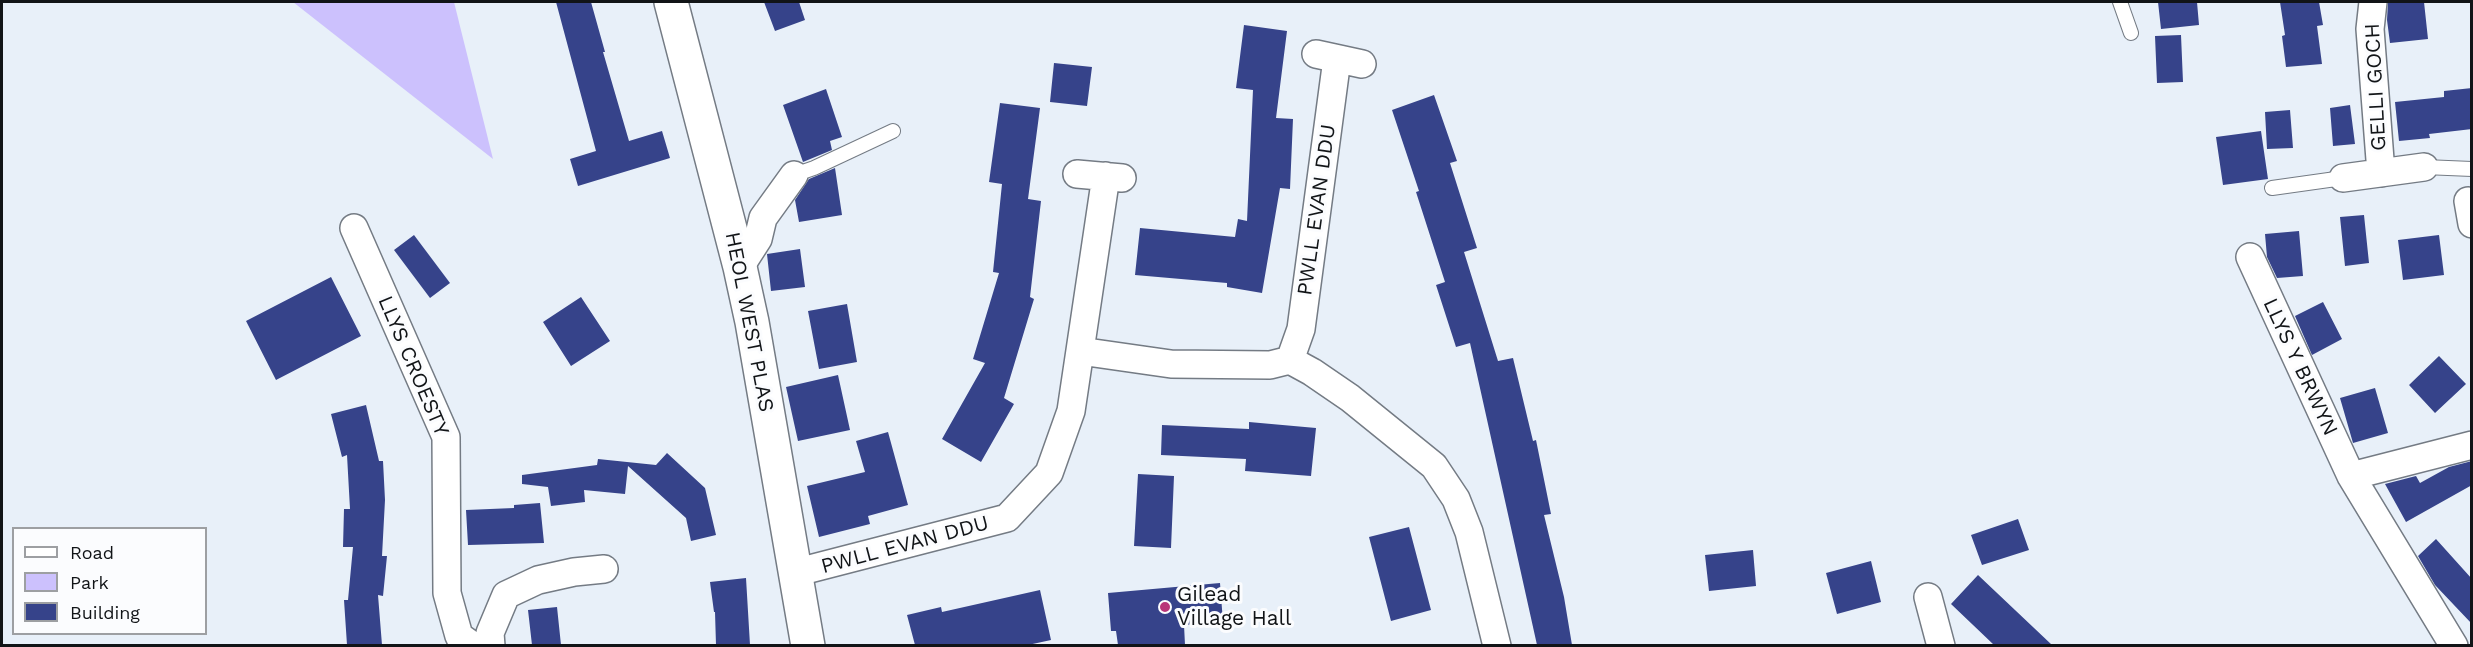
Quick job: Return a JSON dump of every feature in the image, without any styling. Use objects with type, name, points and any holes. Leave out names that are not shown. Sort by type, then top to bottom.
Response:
[{"type":"street","name":"GELLI GOCH","points":[[2373,2],[2370,29],[2381,173]]},
{"type":"street","name":"HEOL WEST PLAS","points":[[676,3],[752,322],[808,645]]},
{"type":"street","name":"PWLL EVAN DDU","points":[[1290,360],[1301,329],[1338,59]]},
{"type":"street","points":[[2343,178],[2424,167]]},
{"type":"street","name":"PWLL EVAN DDU","points":[[794,573],[1006,518],[1049,473],[1071,411],[1080,351],[1115,177],[1077,174]]},
{"type":"street","points":[[740,267],[758,239],[762,218],[794,175]]},
{"type":"street","name":"LLYS CROESTY","points":[[354,228],[446,437],[447,594],[459,636],[473,645]]},
{"type":"street","name":"LLYS Y BRWYN","points":[[2250,257],[2351,476],[2454,645]]},
{"type":"street","points":[[1080,351],[1171,364],[1270,365],[1290,360],[1350,398],[1404,439],[1434,466],[1456,499],[1469,532],[1497,645]]},
{"type":"street","points":[[2351,476],[2472,445]]},
{"type":"street","points":[[491,645],[490,633],[506,595],[538,580],[574,572],[604,569]]},
{"type":"street","points":[[1928,597],[1941,645]]},
{"type":"lane","points":[[2120,2],[2131,33]]},
{"type":"lane","points":[[794,175],[814,168],[892,131]]},
{"type":"lane","points":[[2424,167],[2472,169]]},
{"type":"lane","points":[[2272,188],[2343,178]]},
{"type":"green space","points":[[293,2],[454,2],[493,159]]},
{"type":"building","points":[[556,2],[591,2],[629,141],[662,131],[670,158],[578,186],[570,159],[596,151]]},
{"type":"building","points":[[764,2],[799,2],[805,20],[775,31]]},
{"type":"building","points":[[2158,2],[2197,2],[2199,25],[2161,29]]},
{"type":"building","points":[[2280,2],[2319,2],[2323,25],[2317,26],[2322,64],[2286,67],[2282,36],[2285,35]]},
{"type":"building","points":[[2388,2],[2424,2],[2428,39],[2390,43],[2387,20]]},
{"type":"building","points":[[1244,25],[1287,31],[1276,118],[1293,119],[1290,189],[1280,188],[1262,293],[1227,287],[1227,283],[1135,275],[1140,228],[1235,237],[1238,219],[1247,221],[1253,90],[1236,88]]},
{"type":"building","points":[[2181,35],[2183,82],[2157,83],[2155,36]]},
{"type":"building","points":[[1054,63],[1092,67],[1087,106],[1050,102]]},
{"type":"building","points":[[2472,88],[2472,129],[2429,134],[2430,138],[2399,141],[2395,102],[2444,97],[2444,91]]},
{"type":"building","points":[[826,89],[842,137],[830,141],[832,150],[803,162],[783,105]]},
{"type":"building","points":[[1434,95],[1457,161],[1450,163],[1477,248],[1464,252],[1498,361],[1513,358],[1533,441],[1536,440],[1551,514],[1544,515],[1564,597],[1572,645],[1537,645],[1470,343],[1456,347],[1436,285],[1445,282],[1416,192],[1419,191],[1392,110]]},
{"type":"building","points":[[1000,103],[1040,108],[1028,199],[1041,201],[1030,297],[1034,299],[1004,398],[1014,404],[981,462],[942,439],[985,363],[973,359],[999,273],[993,272],[1002,184],[989,182]]},
{"type":"building","points":[[2350,105],[2355,144],[2333,146],[2330,108]]},
{"type":"building","points":[[2290,110],[2293,148],[2267,149],[2265,112]]},
{"type":"building","points":[[2261,131],[2268,179],[2223,185],[2216,137]]},
{"type":"building","points":[[835,168],[842,215],[799,222],[795,200],[809,179]]},
{"type":"building","points":[[2364,215],[2369,263],[2345,266],[2340,217]]},
{"type":"building","points":[[2299,231],[2303,276],[2277,278],[2267,257],[2265,234]]},
{"type":"building","points":[[414,235],[450,283],[430,298],[394,250]]},
{"type":"building","points":[[2439,235],[2444,275],[2403,280],[2398,240]]},
{"type":"building","points":[[800,249],[805,287],[771,291],[767,254]]},
{"type":"building","points":[[331,277],[361,336],[276,380],[246,321]]},
{"type":"building","points":[[581,297],[610,341],[571,366],[543,322]]},
{"type":"building","points":[[2323,302],[2342,339],[2312,355],[2295,316]]},
{"type":"building","points":[[847,304],[857,362],[819,369],[808,311]]},
{"type":"building","points":[[2439,356],[2466,384],[2435,413],[2409,385]]},
{"type":"building","points":[[838,375],[850,430],[798,441],[786,387]]},
{"type":"building","points":[[2375,388],[2388,433],[2353,443],[2340,398]]},
{"type":"building","points":[[366,405],[379,461],[383,461],[385,500],[382,556],[387,556],[383,596],[378,595],[382,645],[347,645],[344,600],[348,600],[353,547],[343,547],[344,509],[350,509],[347,455],[342,457],[331,414]]},
{"type":"building","points":[[1249,422],[1316,428],[1311,476],[1245,471],[1246,459],[1161,455],[1162,425],[1249,429]]},
{"type":"building","points":[[888,432],[908,505],[868,516],[870,524],[819,537],[807,486],[865,472],[856,441]]},
{"type":"building","points":[[667,453],[705,488],[716,535],[691,541],[686,518],[628,466],[625,494],[584,490],[585,502],[551,506],[548,487],[522,484],[522,475],[597,465],[598,459],[656,465]]},
{"type":"building","points":[[2472,461],[2472,485],[2406,522],[2385,484],[2416,476],[2420,483],[2449,467]]},
{"type":"building","points":[[1138,474],[1174,476],[1171,548],[1134,546]]},
{"type":"building","points":[[540,503],[544,543],[468,545],[466,510],[514,508],[514,505]]},
{"type":"building","points":[[2018,519],[2029,550],[1982,565],[1971,535]]},
{"type":"building","points":[[1409,527],[1431,610],[1391,621],[1369,537]]},
{"type":"building","points":[[2436,539],[2472,579],[2472,624],[2435,585],[2418,556]]},
{"type":"building","points":[[1753,550],[1756,586],[1709,591],[1705,555]]},
{"type":"building","points":[[1871,561],[1881,602],[1837,614],[1826,573]]},
{"type":"building","points":[[1978,575],[2052,645],[1994,645],[1951,604]]},
{"type":"building","points":[[746,578],[750,645],[716,645],[715,612],[710,582]]},
{"type":"building","name":"Gilead Village Hall","points":[[1220,583],[1223,622],[1184,625],[1185,645],[1118,645],[1116,631],[1111,631],[1108,593]]},
{"type":"building","points":[[1040,590],[1051,640],[1028,645],[915,645],[907,615],[941,607],[942,612]]},
{"type":"building","points":[[557,607],[561,645],[532,645],[528,610]]},
{"type":"place","name":"Gilead Village Hall","points":[[1165,607]]}]
